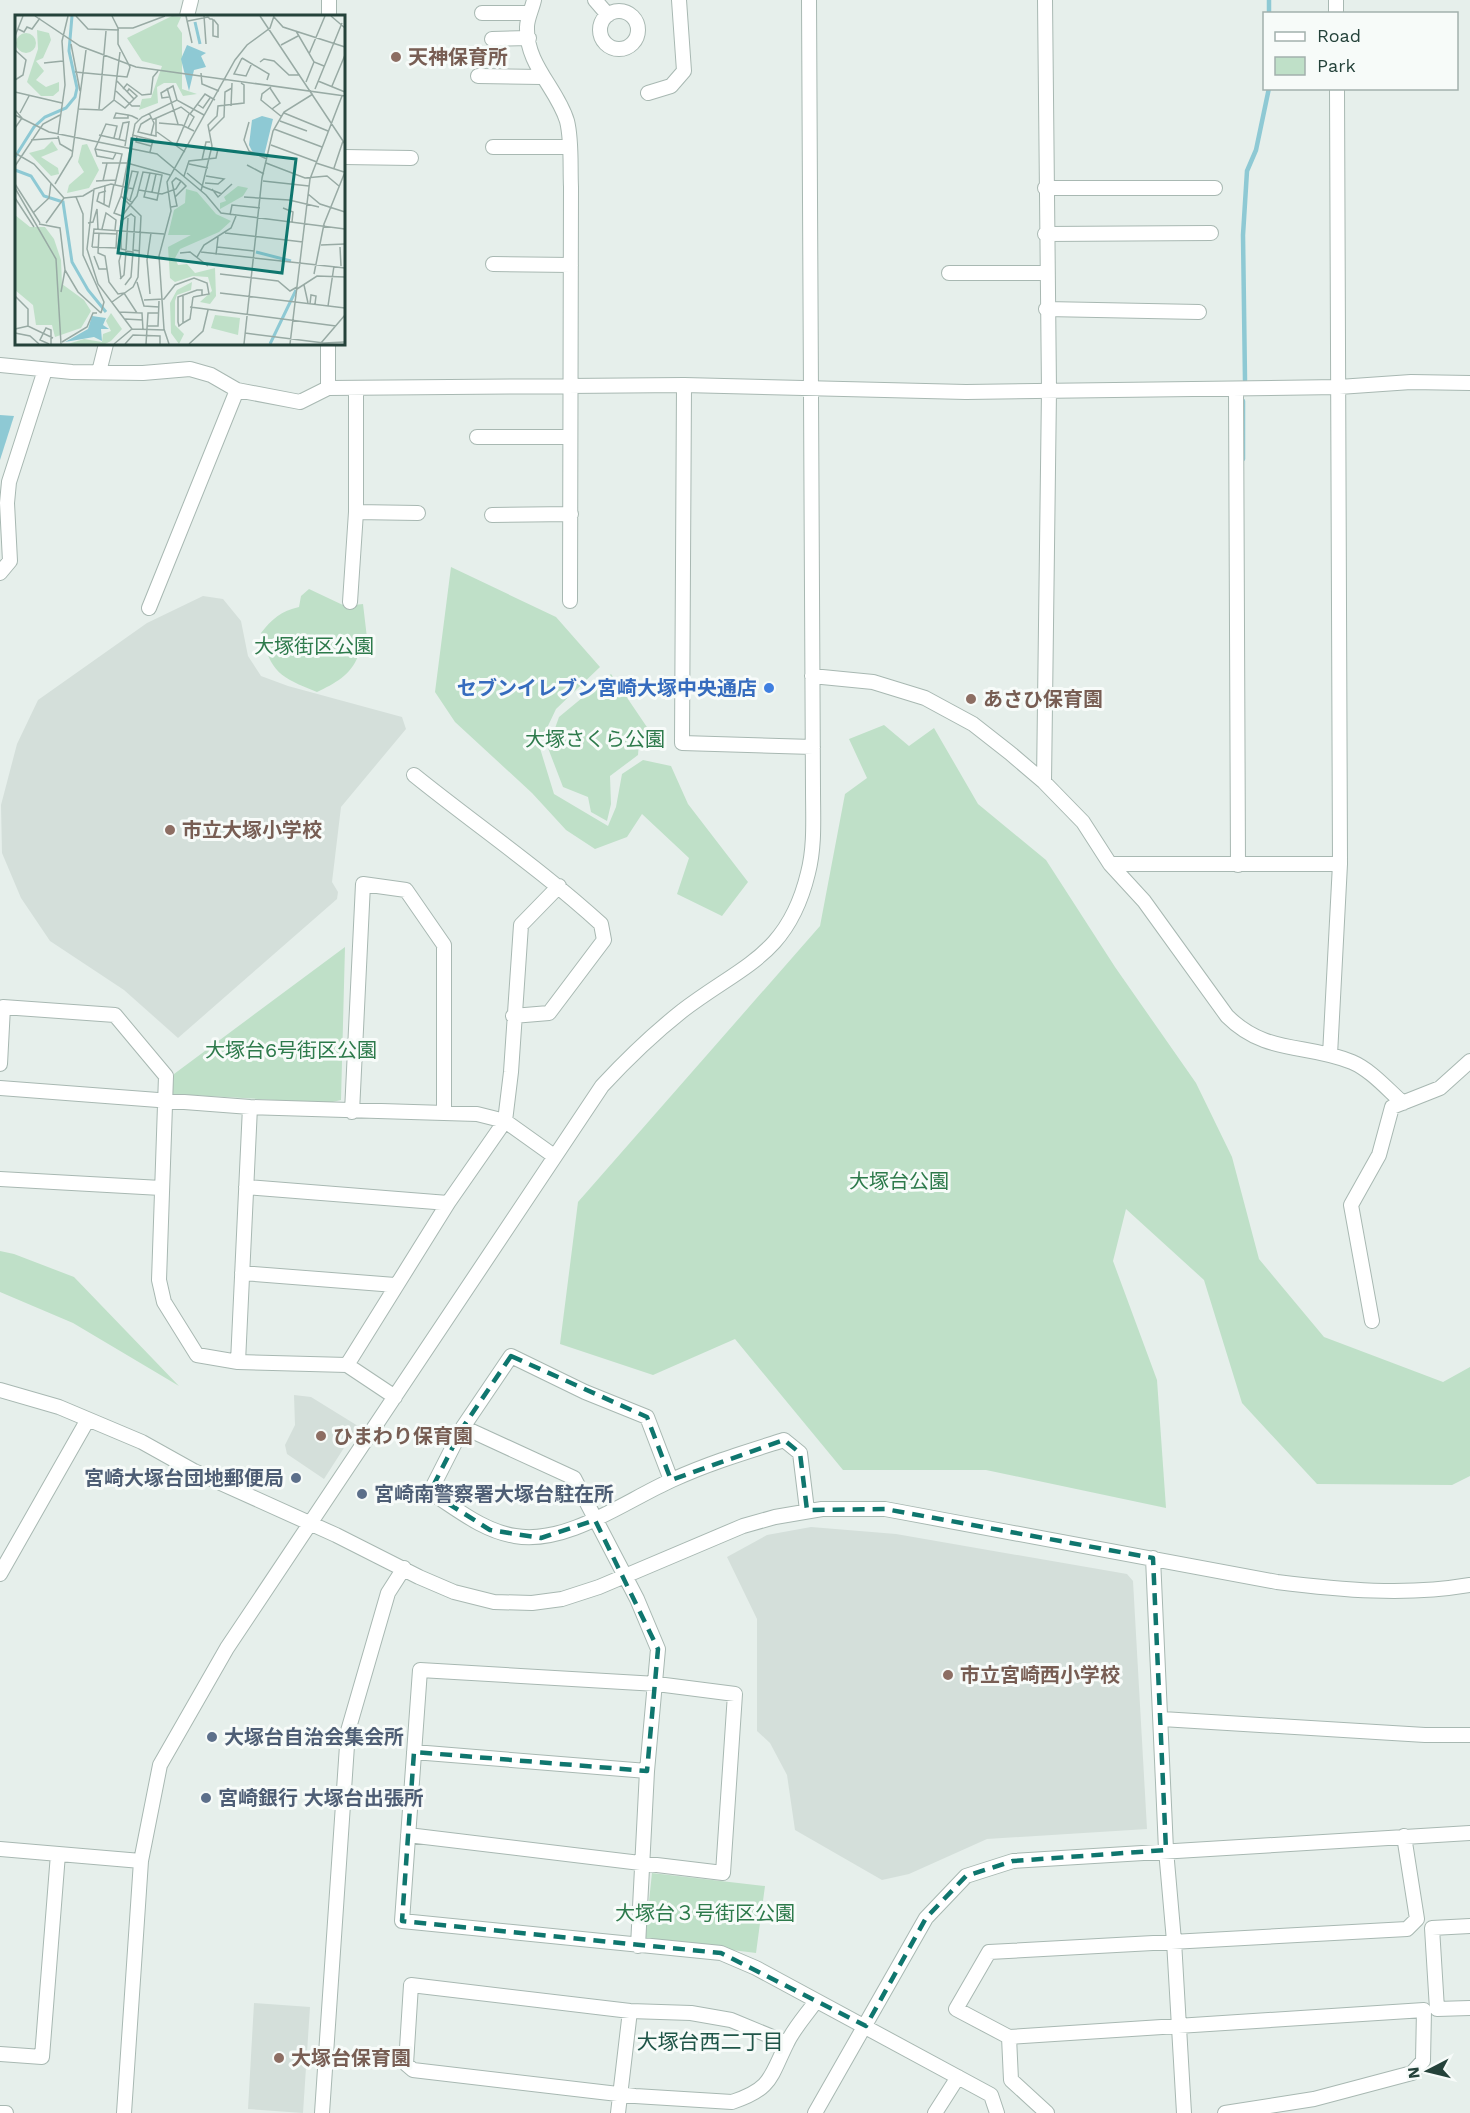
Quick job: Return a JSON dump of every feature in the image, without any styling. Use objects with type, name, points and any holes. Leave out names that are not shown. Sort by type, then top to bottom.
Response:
[{"type":"street","points":[[187,15],[191,0]]},
{"type":"street","points":[[595,0],[608,15]]},
{"type":"street","points":[[648,93],[671,86],[684,71],[680,0]]},
{"type":"street","points":[[124,2113],[141,1861],[160,1766],[227,1648],[602,1086],[639,1046],[685,1009],[759,959],[783,933],[808,873],[813,845],[809,386],[809,0]]},
{"type":"street","points":[[1044,782],[1049,390],[1045,234],[1045,0]]},
{"type":"street","points":[[482,13],[532,7],[527,27],[529,38],[541,77],[561,107],[568,124],[570,601]]},
{"type":"street","points":[[492,39],[529,38]]},
{"type":"street","points":[[478,76],[541,77]]},
{"type":"street","points":[[1330,1055],[1340,864],[1337,90]]},
{"type":"street","points":[[493,147],[569,147]]},
{"type":"street","points":[[345,157],[411,158]]},
{"type":"street","points":[[1045,188],[1215,188]]},
{"type":"street","points":[[1045,234],[1211,233]]},
{"type":"street","points":[[493,264],[570,265]]},
{"type":"street","points":[[949,273],[1046,273]]},
{"type":"street","points":[[1046,309],[1199,312]]},
{"type":"street","points":[[99,372],[106,345]]},
{"type":"street","points":[[327,388],[328,345]]},
{"type":"street","points":[[0,365],[45,370],[144,373],[190,369],[210,375],[237,390],[300,402],[327,388],[684,385],[809,386],[966,392],[1338,387],[1411,382],[1470,383]]},
{"type":"street","points":[[0,573],[10,561],[7,503],[9,482],[45,370]]},
{"type":"street","points":[[684,385],[682,743],[813,747]]},
{"type":"street","points":[[350,602],[356,512],[356,388]]},
{"type":"street","points":[[1236,389],[1238,865]]},
{"type":"street","points":[[149,608],[237,390]]},
{"type":"street","points":[[477,437],[570,437]]},
{"type":"street","points":[[356,512],[418,513]]},
{"type":"street","points":[[492,515],[570,514]]},
{"type":"street","points":[[812,676],[873,682],[925,698],[973,724],[1044,782],[1083,822],[1110,864],[1144,901],[1221,1008],[1240,1029],[1255,1038],[1282,1048],[1330,1055],[1354,1063],[1403,1104]]},
{"type":"street","points":[[414,775],[492,838],[559,886],[601,924],[604,940],[549,1013],[513,1016]]},
{"type":"street","points":[[1110,864],[1340,864]]},
{"type":"street","points":[[352,1112],[363,884],[406,890],[444,945],[444,1113]]},
{"type":"street","points":[[347,1365],[395,1285],[504,1121],[511,1071],[521,926],[559,886]]},
{"type":"street","points":[[0,1064],[3,1007],[115,1015],[166,1076],[159,1281],[164,1302],[197,1355],[238,1362],[347,1365],[395,1397]]},
{"type":"street","points":[[1372,1321],[1351,1205],[1379,1155],[1392,1107],[1440,1088],[1470,1061]]},
{"type":"street","points":[[0,1088],[250,1107],[352,1112],[477,1114],[504,1121],[554,1156]]},
{"type":"street","points":[[238,1362],[250,1107]]},
{"type":"street","points":[[0,1179],[161,1188]]},
{"type":"street","points":[[246,1187],[448,1203]]},
{"type":"street","points":[[242,1273],[395,1285]]},
{"type":"street","points":[[671,1480],[647,1417],[585,1392],[511,1356],[463,1427],[430,1492],[490,1530],[515,1536],[541,1538],[595,1520],[671,1480],[722,1459],[784,1440],[800,1454],[807,1510]]},
{"type":"street","points":[[0,1390],[59,1407],[87,1421],[142,1442],[194,1471],[454,1592],[494,1602],[532,1603],[562,1599],[626,1576],[743,1526],[807,1510],[885,1509],[1277,1582],[1340,1590],[1399,1591],[1470,1585]]},
{"type":"street","points":[[0,1574],[7,1548],[87,1421]]},
{"type":"street","points":[[463,1427],[574,1478],[626,1576],[658,1649],[657,1684],[647,1771],[638,1946]]},
{"type":"street","points":[[1153,1558],[1162,1719],[1166,1850],[1184,2113]]},
{"type":"street","points":[[322,2113],[348,1731],[388,1593],[404,1568]]},
{"type":"street","points":[[408,1835],[723,1873],[735,1694],[657,1684],[420,1670],[408,1835],[402,1921],[721,1953],[756,1968],[991,2095],[997,2113]]},
{"type":"street","points":[[1162,1719],[1425,1735],[1470,1735]]},
{"type":"street","points":[[414,1752],[647,1771]]},
{"type":"street","points":[[815,2113],[926,1918],[966,1876],[1013,1861],[1470,1833]]},
{"type":"street","points":[[1225,2113],[1314,2099],[1412,2073],[1423,2061],[1424,2010],[1009,2037],[956,2009],[989,1952],[1407,1929],[1417,1919],[1404,1836]]},
{"type":"street","points":[[0,1849],[141,1861]]},
{"type":"street","points":[[0,2054],[42,2057],[58,1854]]},
{"type":"street","points":[[1470,1926],[1432,1928],[1437,2009],[1470,2008]]},
{"type":"street","points":[[787,2043],[731,2020],[691,2013],[630,2011],[411,1984],[406,2064],[413,2070],[621,2095],[732,2102],[746,2097],[767,2083],[778,2066],[787,2043],[816,2001]]},
{"type":"street","points":[[618,2113],[630,2011]]},
{"type":"street","points":[[1009,2037],[1011,2080],[1047,2113]]},
{"type":"street","points":[[935,2113],[958,2077]]},
{"type":"street","points":[[0,2113],[6,2113]]},
{"type":"highlighted area","points":[[511,1356],[647,1417],[671,1480],[784,1440],[800,1453],[807,1510],[885,1509],[1153,1558],[1166,1850],[1013,1861],[966,1876],[926,1918],[866,2026],[721,1953],[402,1921],[414,1752],[647,1771],[658,1649],[595,1520],[541,1538],[490,1530],[430,1492],[463,1427]]},
{"type":"shaded area","name":"市立大塚小学校","points":[[203,596],[223,599],[241,621],[248,656],[261,676],[288,686],[402,717],[406,729],[341,807],[332,882],[338,892],[337,899],[178,1038],[124,990],[50,941],[21,898],[2,853],[1,805],[17,744],[38,700],[147,623]]},
{"type":"shaded area","name":"ひまわり保育園","points":[[294,1395],[311,1397],[358,1426],[324,1479],[287,1454],[285,1445],[295,1425]]},
{"type":"shaded area","name":"市立宮崎西小学校","points":[[811,1527],[896,1534],[1127,1574],[1133,1581],[1147,1829],[987,1839],[909,1874],[882,1880],[795,1830],[787,1775],[770,1743],[757,1731],[757,1619],[727,1557],[767,1535]]},
{"type":"shaded area","name":"大塚台保育園","points":[[254,2003],[310,2007],[303,2113],[248,2109]]},
{"type":"green space","points":[[451,567],[556,617],[600,667],[556,709],[539,745],[554,794],[608,826],[616,807],[622,774],[643,760],[671,766],[688,804],[748,882],[722,916],[677,894],[689,858],[642,814],[627,837],[595,849],[566,830],[532,793],[455,722],[435,692]]},
{"type":"green space","name":"大塚街区公園","points":[[309,589],[345,606],[363,604],[369,655],[358,656],[346,674],[317,692],[294,682],[279,672],[269,657],[261,633],[277,616],[299,607],[301,596]]},
{"type":"green space","name":"大塚さくら公園","points":[[611,674],[653,736],[639,742],[638,755],[610,776],[611,804],[607,821],[591,812],[588,797],[563,787],[548,748],[559,717]]},
{"type":"green space","name":"大塚台公園","points":[[884,725],[909,746],[934,728],[978,804],[1046,860],[1115,967],[1196,1083],[1232,1157],[1259,1259],[1324,1337],[1443,1382],[1470,1367],[1470,1476],[1452,1485],[1317,1484],[1242,1403],[1204,1280],[1126,1209],[1113,1261],[1157,1380],[1166,1508],[986,1470],[843,1470],[735,1339],[653,1375],[560,1344],[578,1202],[820,926],[845,794],[867,778],[849,739]]},
{"type":"green space","name":"大塚台6号街区公園","points":[[345,947],[341,1100],[328,1103],[172,1094],[174,1074]]},
{"type":"green space","points":[[0,1251],[14,1254],[74,1277],[179,1386],[73,1323],[0,1292]]},
{"type":"green space","name":"大塚台３号街区公園","points":[[652,1873],[765,1886],[756,1953],[645,1939]]},
{"type":"water","points":[[0,415],[14,416],[0,460]]},
{"type":"waterway","points":[[1269,0],[1269,12]]},
{"type":"waterway","points":[[1245,380],[1243,235],[1247,171],[1256,150],[1269,90]]},
{"type":"waterway","points":[[1243,401],[1243,459]]},
{"type":"place","name":"天神保育所","points":[[396,57]]},
{"type":"place","name":"セブンイレブン宮崎大塚中央通店","points":[[769,688]]},
{"type":"place","name":"あさひ保育園","points":[[971,699]]},
{"type":"place","name":"市立大塚小学校","points":[[170,830]]},
{"type":"place","name":"ひまわり保育園","points":[[321,1436]]},
{"type":"place","name":"宮崎大塚台団地郵便局","points":[[296,1478]]},
{"type":"place","name":"宮崎南警察署大塚台駐在所","points":[[362,1494]]},
{"type":"place","name":"市立宮崎西小学校","points":[[948,1675]]},
{"type":"place","name":"大塚台自治会集会所","points":[[212,1737]]},
{"type":"place","name":"宮崎銀行 大塚台出張所","points":[[206,1798]]},
{"type":"place","name":"大塚台保育園","points":[[279,2058]]},
{"type":"district","name":"大塚台西二丁目","points":[[710,2041]]}]
